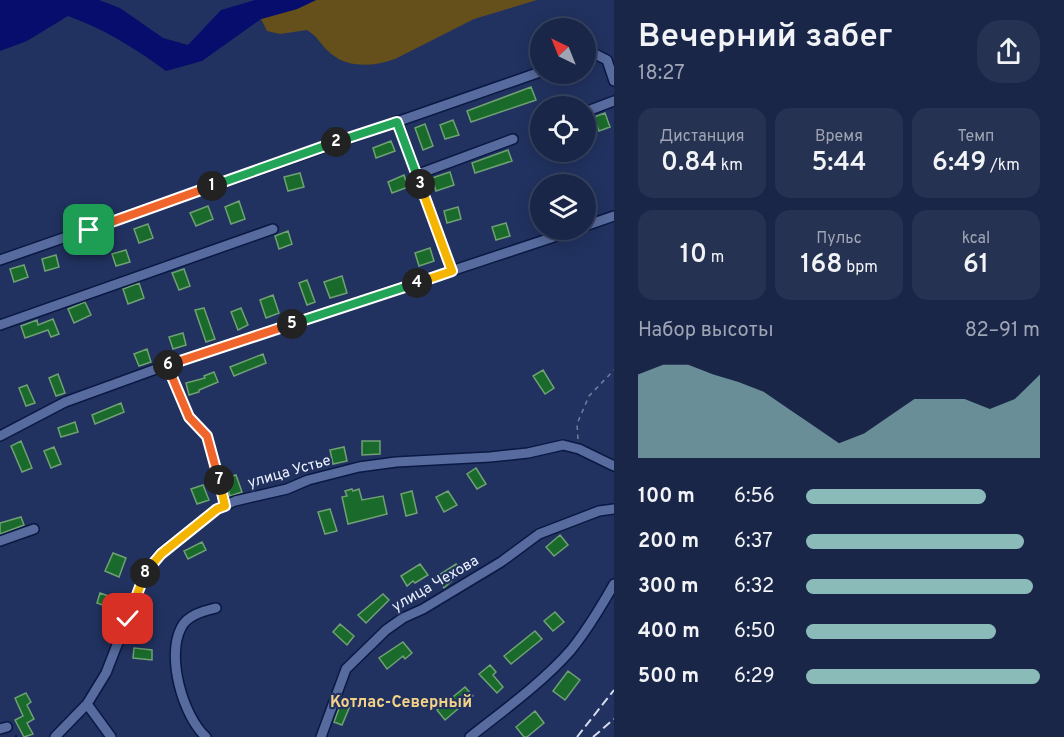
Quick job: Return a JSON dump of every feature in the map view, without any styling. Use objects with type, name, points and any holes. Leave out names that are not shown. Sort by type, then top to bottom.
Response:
[{"type":"street","points":[[596,56],[607,60],[614,81]]},
{"type":"street","points":[[0,260],[530,75]]},
{"type":"street","points":[[596,108],[614,101]]},
{"type":"street","points":[[397,122],[452,271]]},
{"type":"street","points":[[416,175],[513,139]]},
{"type":"street","points":[[596,222],[614,216]]},
{"type":"street","points":[[0,325],[273,229]]},
{"type":"street","points":[[0,436],[65,402],[167,365],[544,240]]},
{"type":"street","name":"улица Устье","points":[[55,737],[87,704],[106,673],[145,573],[161,554],[224,503],[287,489],[308,480],[359,467],[396,462],[528,453],[563,445],[579,449],[614,466]]},
{"type":"street","name":"улица Чехова","points":[[321,737],[346,669],[386,630],[501,562],[538,534],[599,511],[614,509]]},
{"type":"street","points":[[0,541],[34,529]]},
{"type":"street","points":[[470,737],[523,694],[569,652],[592,623],[614,584]]},
{"type":"street","points":[[206,737],[199,731],[183,698],[173,657],[181,626],[198,612],[216,608]]},
{"type":"street","points":[[87,704],[111,737]]},
{"type":"path","points":[[167,365],[189,417],[207,436],[211,445],[224,503]]},
{"type":"path","points":[[579,449],[577,424],[589,396],[614,370]]},
{"type":"shaded area","points":[[0,0],[99,0],[120,8],[163,38],[188,45],[221,10],[255,0],[316,0],[297,9],[261,19],[202,61],[166,71],[119,40],[68,16],[27,41],[0,51]]},
{"type":"shaded area","points":[[316,0],[537,0],[474,19],[395,59],[378,64],[360,65],[342,61],[334,56],[307,30],[280,34],[267,31],[261,19],[297,9]]},
{"type":"building","points":[[531,87],[534,96],[530,96],[530,102],[471,122],[467,111]]},
{"type":"building","points":[[605,113],[610,127],[599,131],[596,116]]},
{"type":"building","points":[[453,120],[459,135],[445,139],[440,125]]},
{"type":"building","points":[[425,124],[433,146],[423,150],[415,128]]},
{"type":"building","points":[[391,141],[395,151],[376,158],[373,148]]},
{"type":"building","points":[[508,150],[512,161],[475,173],[472,163]]},
{"type":"building","points":[[450,172],[454,185],[436,191],[432,178]]},
{"type":"building","points":[[300,173],[304,187],[288,191],[284,177]]},
{"type":"building","points":[[404,175],[408,187],[392,193],[388,182]]},
{"type":"building","points":[[239,201],[245,219],[231,224],[225,207]]},
{"type":"building","points":[[208,206],[213,219],[196,226],[190,213]]},
{"type":"building","points":[[458,207],[461,219],[447,223],[444,211]]},
{"type":"building","points":[[506,223],[510,236],[496,240],[492,227]]},
{"type":"building","points":[[148,224],[153,238],[139,243],[134,229]]},
{"type":"building","points":[[288,231],[292,244],[279,249],[275,236]]},
{"type":"building","points":[[430,248],[434,261],[419,266],[415,253]]},
{"type":"building","points":[[126,250],[130,262],[116,266],[112,254]]},
{"type":"building","points":[[56,255],[59,267],[45,271],[42,259]]},
{"type":"building","points":[[24,265],[28,277],[14,282],[10,269]]},
{"type":"building","points":[[184,269],[190,286],[179,290],[172,273]]},
{"type":"building","points":[[342,276],[347,293],[330,298],[324,282]]},
{"type":"building","points":[[307,280],[315,302],[307,305],[299,283]]},
{"type":"building","points":[[139,283],[144,298],[128,304],[123,289]]},
{"type":"building","points":[[273,295],[279,313],[266,318],[260,300]]},
{"type":"building","points":[[85,302],[91,315],[74,323],[68,309]]},
{"type":"building","points":[[204,308],[215,339],[206,342],[195,310]]},
{"type":"building","points":[[241,308],[248,325],[238,330],[231,312]]},
{"type":"building","points":[[53,319],[59,334],[51,337],[48,330],[25,338],[21,326],[37,320],[38,325]]},
{"type":"building","points":[[183,333],[186,345],[173,349],[169,337]]},
{"type":"building","points":[[147,349],[151,362],[139,366],[134,354]]},
{"type":"building","points":[[263,354],[266,363],[234,376],[230,367]]},
{"type":"building","points":[[543,370],[554,388],[545,394],[533,376]]},
{"type":"building","points":[[214,372],[218,382],[189,395],[186,383],[205,378],[204,376]]},
{"type":"building","points":[[58,374],[65,393],[56,396],[49,378]]},
{"type":"building","points":[[27,385],[35,403],[26,406],[19,388]]},
{"type":"building","points":[[121,403],[124,412],[95,424],[92,415]]},
{"type":"building","points":[[75,422],[78,432],[61,437],[58,428]]},
{"type":"building","points":[[21,441],[32,468],[22,472],[11,446]]},
{"type":"building","points":[[362,441],[380,441],[380,454],[362,455]]},
{"type":"building","points":[[54,447],[61,464],[51,468],[44,451]]},
{"type":"building","points":[[344,447],[347,461],[333,464],[330,450]]},
{"type":"building","points":[[476,468],[486,484],[477,489],[467,474]]},
{"type":"building","points":[[236,475],[242,492],[230,496],[225,478]]},
{"type":"building","points":[[203,485],[209,500],[197,504],[191,489]]},
{"type":"building","points":[[352,489],[353,491],[359,489],[362,500],[383,496],[387,514],[348,524],[342,497],[347,496],[345,491]]},
{"type":"building","points":[[412,491],[417,513],[406,516],[401,494]]},
{"type":"building","points":[[448,491],[457,505],[444,512],[436,497]]},
{"type":"building","points":[[330,509],[337,531],[325,534],[318,512]]},
{"type":"building","points":[[21,517],[24,525],[0,534],[0,523]]},
{"type":"building","points":[[560,535],[568,545],[554,556],[546,547]]},
{"type":"building","points":[[202,542],[206,550],[188,559],[184,551]]},
{"type":"building","points":[[113,553],[126,558],[119,577],[105,571]]},
{"type":"building","points":[[420,564],[428,575],[407,586],[401,576]]},
{"type":"building","points":[[456,564],[462,572],[444,588],[436,577]]},
{"type":"building","points":[[100,593],[117,599],[114,609],[97,603]]},
{"type":"building","points":[[383,594],[389,600],[366,623],[358,615]]},
{"type":"building","points":[[555,612],[564,622],[553,631],[544,621]]},
{"type":"building","points":[[340,624],[354,636],[347,645],[333,632]]},
{"type":"building","points":[[535,631],[542,639],[511,664],[504,656]]},
{"type":"building","points":[[403,642],[412,653],[405,659],[403,656],[387,669],[379,658]]},
{"type":"building","points":[[134,648],[152,650],[152,660],[133,658]]},
{"type":"building","points":[[490,665],[496,672],[493,675],[503,687],[497,693],[479,674]]},
{"type":"building","points":[[568,671],[580,680],[565,700],[553,691]]},
{"type":"building","points":[[465,687],[473,696],[445,720],[437,710]]},
{"type":"building","points":[[26,693],[31,702],[27,705],[34,719],[27,723],[33,734],[24,737],[15,720],[23,716],[15,698]]},
{"type":"building","points":[[341,703],[350,706],[342,725],[334,722]]},
{"type":"building","points":[[535,711],[544,723],[524,737],[516,727]]},
{"type":"railway","points":[[577,737],[614,690]]},
{"type":"railway","points":[[593,737],[614,719]]},
{"type":"district","name":"Котлас-Северный","points":[[401,701]]},
{"type":"route","points":[[89,230],[397,122],[452,271],[167,365],[189,417],[207,436],[211,445],[225,506],[217,509],[161,554],[145,573],[128,619]]}]
